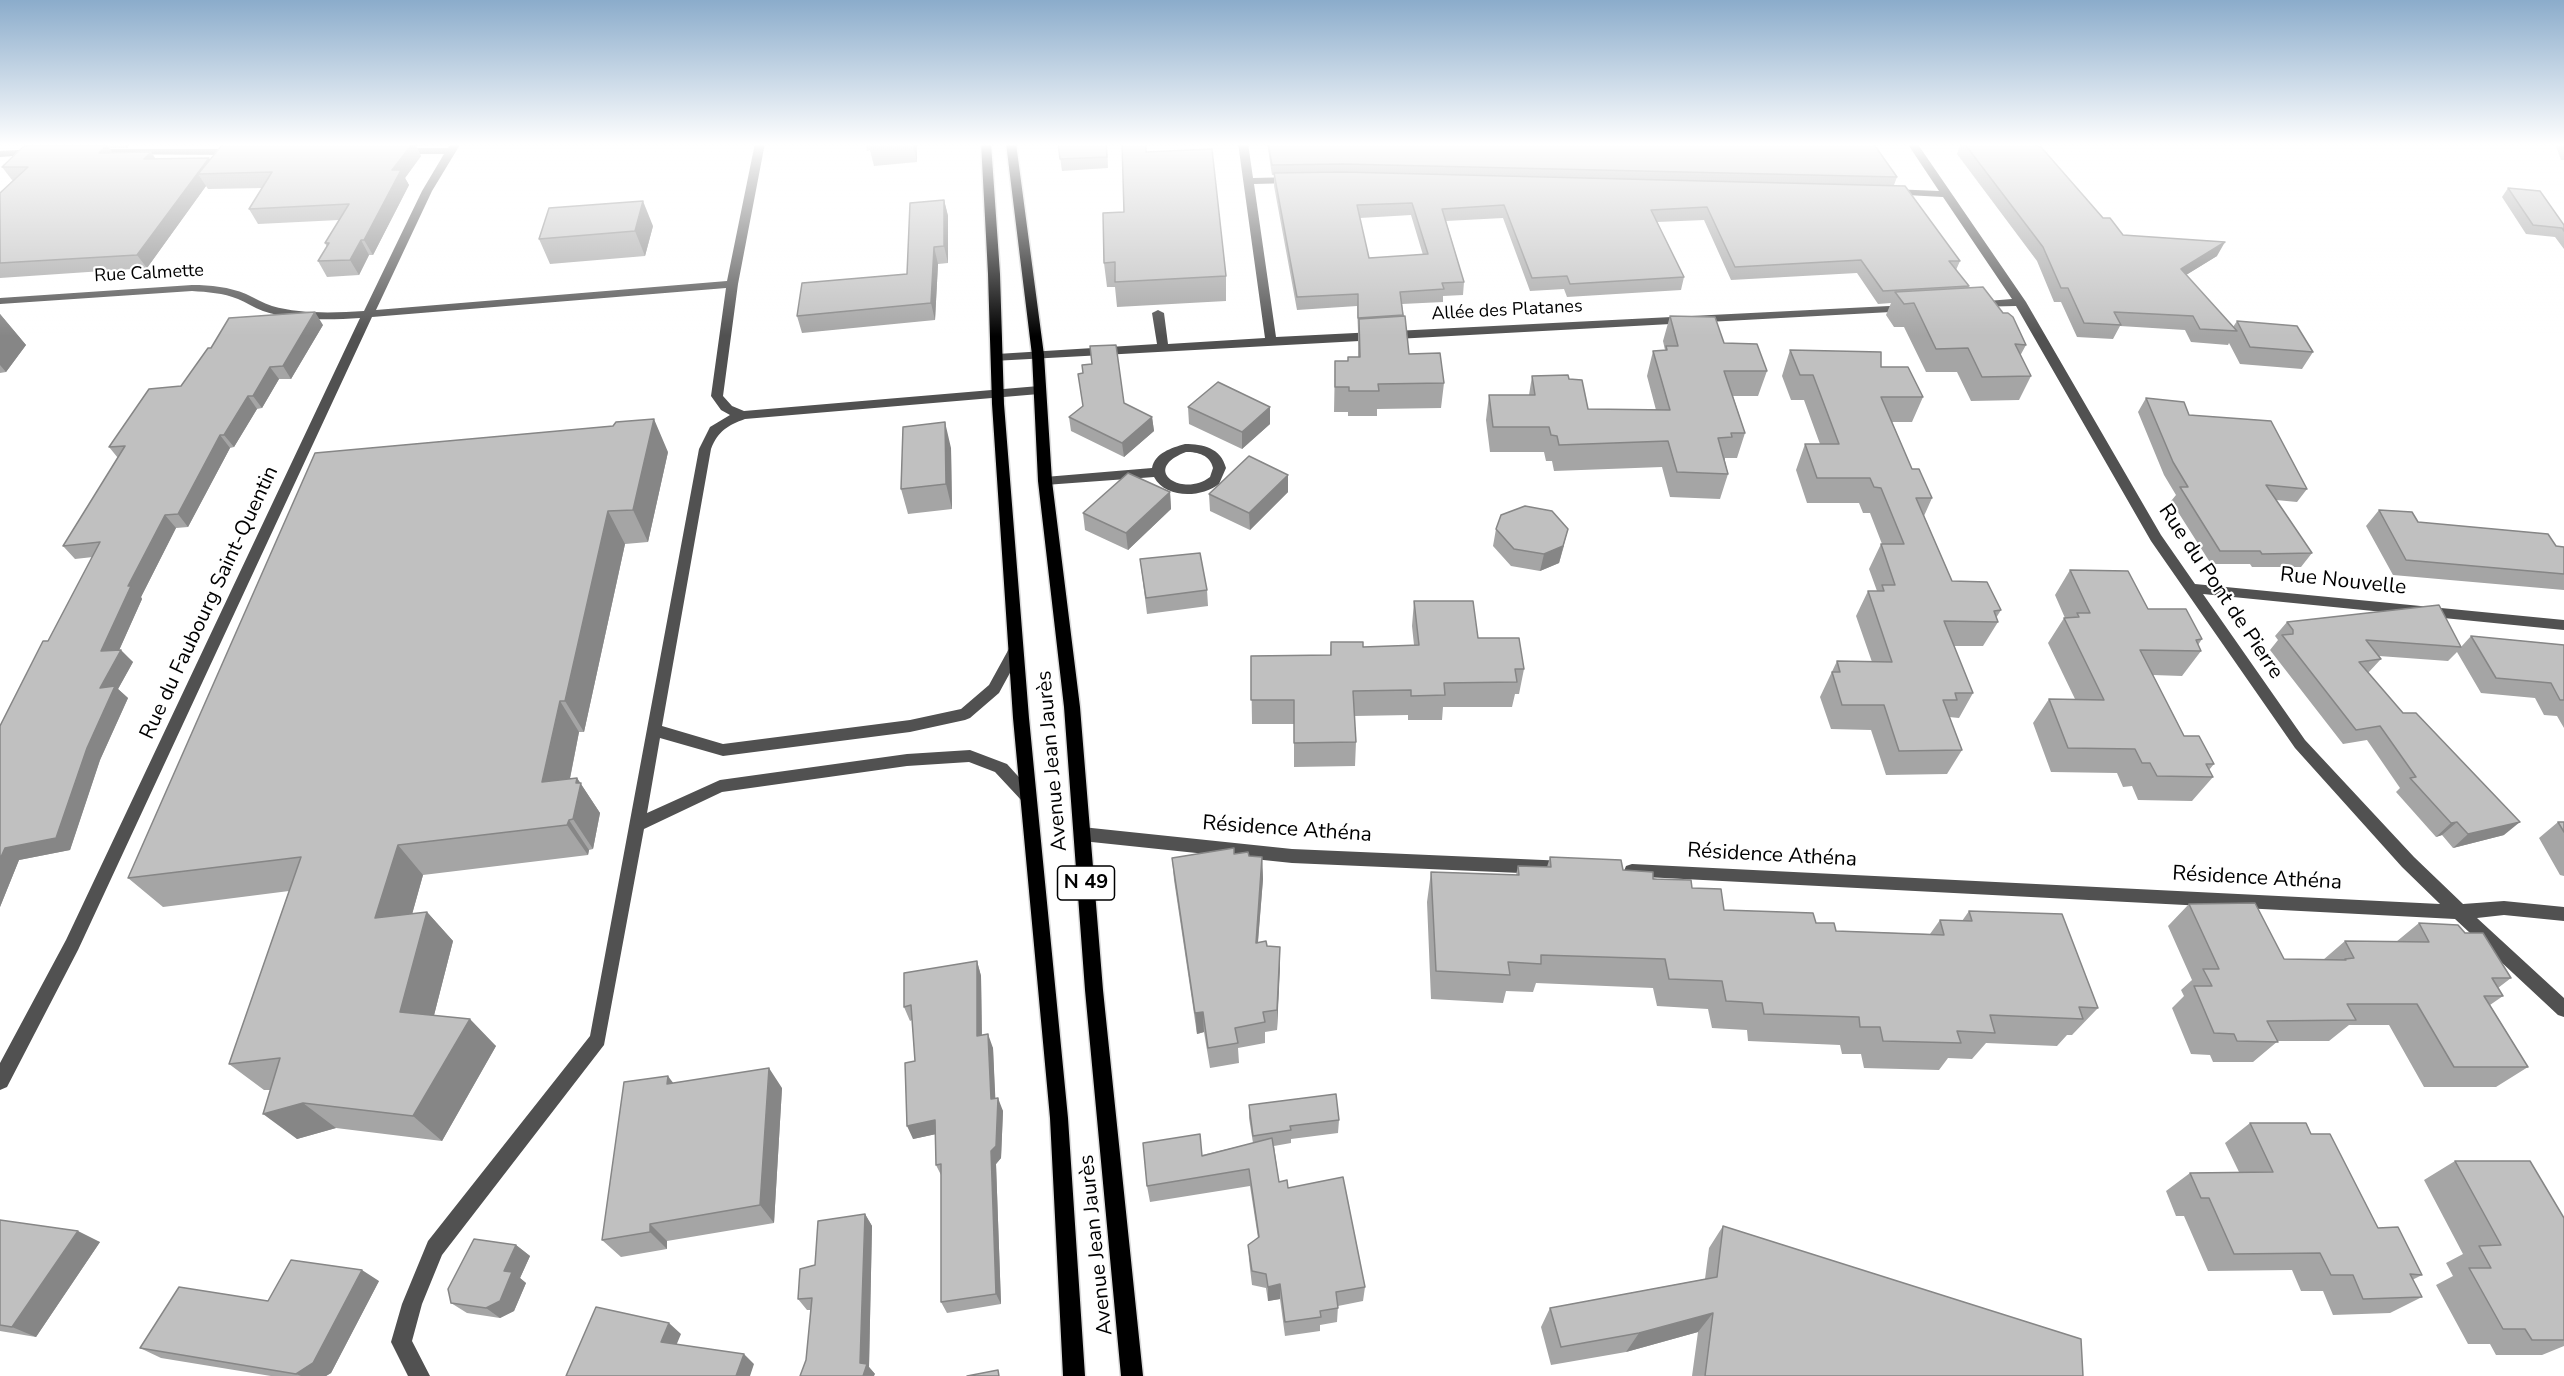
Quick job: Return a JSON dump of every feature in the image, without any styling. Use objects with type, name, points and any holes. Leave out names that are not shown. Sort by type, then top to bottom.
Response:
[{"type":"main road","name":"Avenue Jean Jaurès","points":[[989,207],[998,394],[1016,649],[1059,1118],[1074,1376]]},
{"type":"main road","name":"Avenue Jean Jaurès","points":[[1019,207],[1038,355],[1045,481],[1072,707],[1095,1002],[1132,1376]]},
{"type":"street","name":"Rue du Faubourg Saint-Quentin","points":[[0,1081],[72,945],[419,207]]},
{"type":"street","points":[[747,207],[732,284],[717,396],[725,408],[732,413],[744,415],[1039,390]]},
{"type":"street","points":[[1252,207],[1271,341]]},
{"type":"street","name":"Rue du Pont de Pierre","points":[[1956,207],[2020,302],[2156,538],[2300,744],[2408,862],[2564,1009]]},
{"type":"street","name":"Rue Calmette","points":[[0,301],[192,288],[217,289],[241,296],[266,308],[288,313],[340,316],[732,284]]},
{"type":"street","points":[[1961,305],[2020,302]]},
{"type":"street","name":"Allée des Platanes","points":[[997,358],[1271,341],[1926,307]]},
{"type":"street","points":[[1158,313],[1163,347]]},
{"type":"street","points":[[419,1376],[401,1342],[412,1304],[435,1248],[598,1040],[705,449],[710,434],[724,422],[744,415]]},
{"type":"street","points":[[1185,448],[1208,452],[1216,458],[1220,465],[1220,474],[1214,481],[1192,490],[1169,486],[1161,480],[1157,472],[1158,464],[1164,457],[1185,448]]},
{"type":"street","points":[[1045,481],[1157,472]]},
{"type":"street","name":"Rue Nouvelle","points":[[2189,588],[2564,625]]},
{"type":"street","points":[[654,730],[723,750],[910,726],[965,714],[994,689],[1016,649]]},
{"type":"street","points":[[637,825],[720,786],[907,760],[970,756],[1001,768],[1028,795]]},
{"type":"street","name":"Résidence Athéna","points":[[1082,834],[1292,856],[1579,869]]},
{"type":"street","name":"Résidence Athéna","points":[[1613,870],[2460,912],[2504,908],[2564,914]]},
{"type":"building","points":[[0,207],[172,207],[137,255],[0,263]]},
{"type":"building","points":[[250,207],[285,207],[249,209]]},
{"type":"building","points":[[347,207],[381,207],[364,240],[361,240],[350,260],[318,261],[329,243],[325,243]]},
{"type":"building","points":[[641,207],[635,231],[539,239],[549,208]]},
{"type":"building","points":[[910,207],[944,207],[944,246],[934,247],[931,303],[797,316],[802,283],[907,274]]},
{"type":"building","points":[[1124,207],[1218,207],[1226,276],[1115,282],[1115,262],[1104,263],[1103,213],[1124,212]]},
{"type":"building","points":[[1280,207],[1358,207],[1369,258],[1428,254],[1413,207],[1470,207],[1442,209],[1464,282],[1442,283],[1444,289],[1400,292],[1403,315],[1358,318],[1358,294],[1297,297]]},
{"type":"building","points":[[1505,207],[1703,207],[1651,210],[1684,277],[1570,284],[1567,276],[1532,278]]},
{"type":"building","points":[[1707,207],[1921,207],[1960,261],[1949,261],[1969,286],[1883,291],[1861,260],[1735,267]]},
{"type":"building","points":[[2013,207],[2094,207],[2103,218],[2110,218],[2123,235],[2225,242],[2181,269],[2237,331],[2200,329],[2193,316],[2114,312],[2121,325],[2084,323],[2068,288],[2061,288],[2043,247]]},
{"type":"building","points":[[2521,207],[2551,207],[2564,225],[2564,231],[2562,228],[2533,225]]},
{"type":"building","points":[[1983,287],[2003,313],[2008,313],[2013,317],[2026,345],[2015,344],[2031,376],[1982,377],[1968,348],[1936,349],[1914,303],[1904,304],[1895,292]]},
{"type":"building","points":[[315,312],[283,366],[270,367],[253,396],[248,396],[224,435],[220,435],[178,514],[165,515],[128,586],[131,586],[101,651],[121,650],[100,688],[115,686],[87,748],[56,838],[5,848],[0,859],[0,726],[43,641],[48,641],[100,542],[63,546],[125,446],[109,447],[149,389],[181,386],[208,348],[211,348],[229,318]]},
{"type":"building","points":[[1405,316],[1409,354],[1440,353],[1444,383],[1378,384],[1379,391],[1349,391],[1349,387],[1335,387],[1335,361],[1348,361],[1348,357],[1360,357],[1359,319]]},
{"type":"building","points":[[1670,316],[1715,317],[1724,343],[1757,344],[1767,371],[1724,371],[1745,433],[1731,433],[1732,437],[1718,438],[1728,474],[1677,472],[1668,441],[1559,445],[1557,436],[1551,435],[1549,427],[1493,427],[1489,395],[1535,395],[1532,376],[1568,375],[1569,379],[1582,380],[1588,409],[1670,410],[1653,351],[1667,350],[1666,346],[1678,346]]},
{"type":"building","points":[[2237,321],[2297,326],[2313,352],[2250,347]]},
{"type":"building","points":[[1116,345],[1124,403],[1152,417],[1122,443],[1069,417],[1083,406],[1078,374],[1083,373],[1082,365],[1092,364],[1090,346]]},
{"type":"building","points":[[1790,350],[1881,352],[1881,367],[1908,367],[1923,397],[1881,397],[1912,469],[1919,469],[1932,498],[1916,498],[1952,581],[1987,582],[2001,610],[1994,611],[1998,622],[1944,621],[1973,693],[1955,693],[1957,700],[1943,700],[1962,750],[1899,751],[1884,705],[1842,705],[1832,672],[1840,672],[1837,661],[1892,662],[1868,591],[1884,591],[1882,585],[1895,585],[1881,544],[1904,544],[1881,488],[1874,487],[1870,478],[1817,478],[1805,444],[1839,444],[1813,375],[1800,375]]},
{"type":"building","points":[[1218,382],[1270,407],[1242,432],[1188,407]]},
{"type":"building","points":[[2146,398],[2184,402],[2189,415],[2271,421],[2307,489],[2266,485],[2312,553],[2262,554],[2260,551],[2220,551],[2180,487],[2188,487],[2173,462]]},
{"type":"building","points":[[654,419],[633,510],[608,511],[565,701],[560,701],[542,782],[577,778],[576,783],[581,783],[573,819],[569,820],[567,825],[398,845],[375,918],[427,912],[400,1012],[470,1019],[413,1116],[303,1103],[263,1114],[280,1058],[229,1064],[301,857],[128,878],[315,453],[613,426],[616,422]]},
{"type":"building","points":[[945,422],[946,484],[901,489],[903,427]]},
{"type":"building","points":[[1249,456],[1288,475],[1249,513],[1209,494]]},
{"type":"building","points":[[1128,473],[1170,492],[1126,533],[1083,513]]},
{"type":"building","points":[[1525,506],[1552,511],[1568,529],[1563,546],[1544,554],[1514,549],[1496,529],[1501,515]]},
{"type":"building","points":[[2379,510],[2412,512],[2418,522],[2548,534],[2556,546],[2564,547],[2564,574],[2406,560]]},
{"type":"building","points":[[1200,553],[1207,590],[1146,598],[1140,559]]},
{"type":"building","points":[[2070,570],[2128,571],[2148,609],[2186,609],[2202,639],[2196,640],[2201,651],[2140,650],[2184,736],[2199,736],[2214,764],[2206,764],[2213,777],[2157,776],[2150,763],[2142,763],[2135,749],[2068,748],[2049,699],[2104,700],[2064,618],[2079,617],[2077,613],[2090,613]]},
{"type":"building","points":[[1414,601],[1473,601],[1478,638],[1519,638],[1524,669],[1515,669],[1517,682],[1444,683],[1445,695],[1411,696],[1411,690],[1353,691],[1356,742],[1294,743],[1294,700],[1251,700],[1251,656],[1331,655],[1331,642],[1363,642],[1363,647],[1419,645]]},
{"type":"building","points":[[2439,605],[2461,647],[2366,640],[2381,659],[2359,662],[2403,713],[2416,713],[2520,822],[2468,834],[2457,822],[2451,823],[2410,778],[2416,777],[2380,726],[2356,730],[2282,635],[2293,634],[2287,622]]},
{"type":"building","points":[[2471,636],[2564,645],[2564,700],[2560,700],[2551,683],[2496,678]]},
{"type":"building","points":[[2558,822],[2564,822],[2564,832]]},
{"type":"building","points":[[1234,848],[1234,854],[1248,852],[1249,856],[1262,857],[1256,943],[1266,941],[1267,946],[1280,947],[1277,1010],[1263,1012],[1265,1022],[1235,1028],[1238,1043],[1208,1048],[1203,1012],[1195,1013],[1172,858]]},
{"type":"building","points":[[1550,857],[1621,860],[1623,870],[1653,872],[1653,879],[1691,880],[1692,888],[1721,889],[1724,910],[1813,913],[1816,923],[1834,923],[1836,931],[1944,935],[1940,920],[1972,921],[1969,911],[2062,914],[2098,1008],[2079,1007],[2083,1019],[1990,1015],[1995,1033],[1957,1031],[1961,1043],[1883,1041],[1880,1027],[1860,1027],[1859,1017],[1764,1014],[1762,1003],[1726,1001],[1722,981],[1669,979],[1665,959],[1541,955],[1541,964],[1508,962],[1510,975],[1436,971],[1431,872],[1519,875],[1518,866],[1551,867]]},
{"type":"building","points":[[2255,903],[2284,959],[2346,960],[2354,958],[2345,941],[2429,942],[2419,923],[2458,925],[2465,933],[2483,933],[2511,978],[2492,978],[2503,996],[2484,996],[2528,1067],[2454,1067],[2417,1004],[2347,1004],[2356,1020],[2267,1021],[2278,1042],[2237,1041],[2234,1034],[2214,1033],[2194,986],[2212,986],[2203,969],[2219,969],[2189,904]]},
{"type":"building","points":[[977,961],[977,1036],[988,1034],[991,1099],[998,1098],[996,1146],[991,1151],[996,1294],[941,1302],[941,1164],[936,1165],[935,1120],[907,1126],[905,1063],[915,1061],[911,1005],[904,1007],[904,973]]},
{"type":"building","points":[[769,1068],[760,1205],[650,1224],[650,1232],[602,1240],[624,1082],[668,1076],[667,1084]]},
{"type":"building","points":[[1336,1094],[1339,1120],[1290,1126],[1291,1130],[1253,1136],[1249,1105]]},
{"type":"building","points":[[2250,1123],[2306,1123],[2311,1134],[2330,1134],[2378,1228],[2398,1227],[2422,1275],[2410,1274],[2422,1297],[2363,1299],[2353,1275],[2331,1275],[2320,1253],[2234,1254],[2209,1198],[2201,1198],[2190,1173],[2273,1172]]},
{"type":"building","points":[[1200,1134],[1202,1156],[1272,1138],[1279,1182],[1287,1180],[1288,1188],[1343,1177],[1365,1287],[1336,1292],[1338,1308],[1320,1311],[1321,1317],[1285,1322],[1280,1284],[1268,1287],[1266,1274],[1252,1271],[1248,1245],[1259,1237],[1249,1169],[1147,1186],[1143,1143]]},
{"type":"building","points":[[2455,1161],[2530,1161],[2564,1218],[2564,1340],[2532,1340],[2525,1329],[2503,1329],[2469,1268],[2491,1268],[2479,1246],[2501,1245]]},
{"type":"building","points":[[865,1214],[860,1363],[867,1364],[863,1376],[800,1376],[806,1360],[812,1298],[798,1299],[800,1269],[815,1265],[818,1221]]},
{"type":"building","points":[[0,1220],[78,1231],[12,1327],[0,1325]]},
{"type":"building","points":[[1723,1226],[2081,1339],[2083,1376],[1705,1376],[1713,1313],[1639,1333],[1561,1347],[1550,1308],[1717,1277]]},
{"type":"building","points":[[474,1239],[516,1245],[504,1271],[512,1272],[500,1301],[486,1308],[451,1303],[448,1289]]},
{"type":"building","points":[[291,1260],[362,1270],[313,1363],[296,1374],[140,1348],[179,1287],[268,1301]]},
{"type":"building","points":[[596,1307],[669,1323],[661,1342],[744,1354],[736,1376],[566,1376]]},
{"type":"building","points":[[998,1370],[999,1376],[967,1376]]}]
